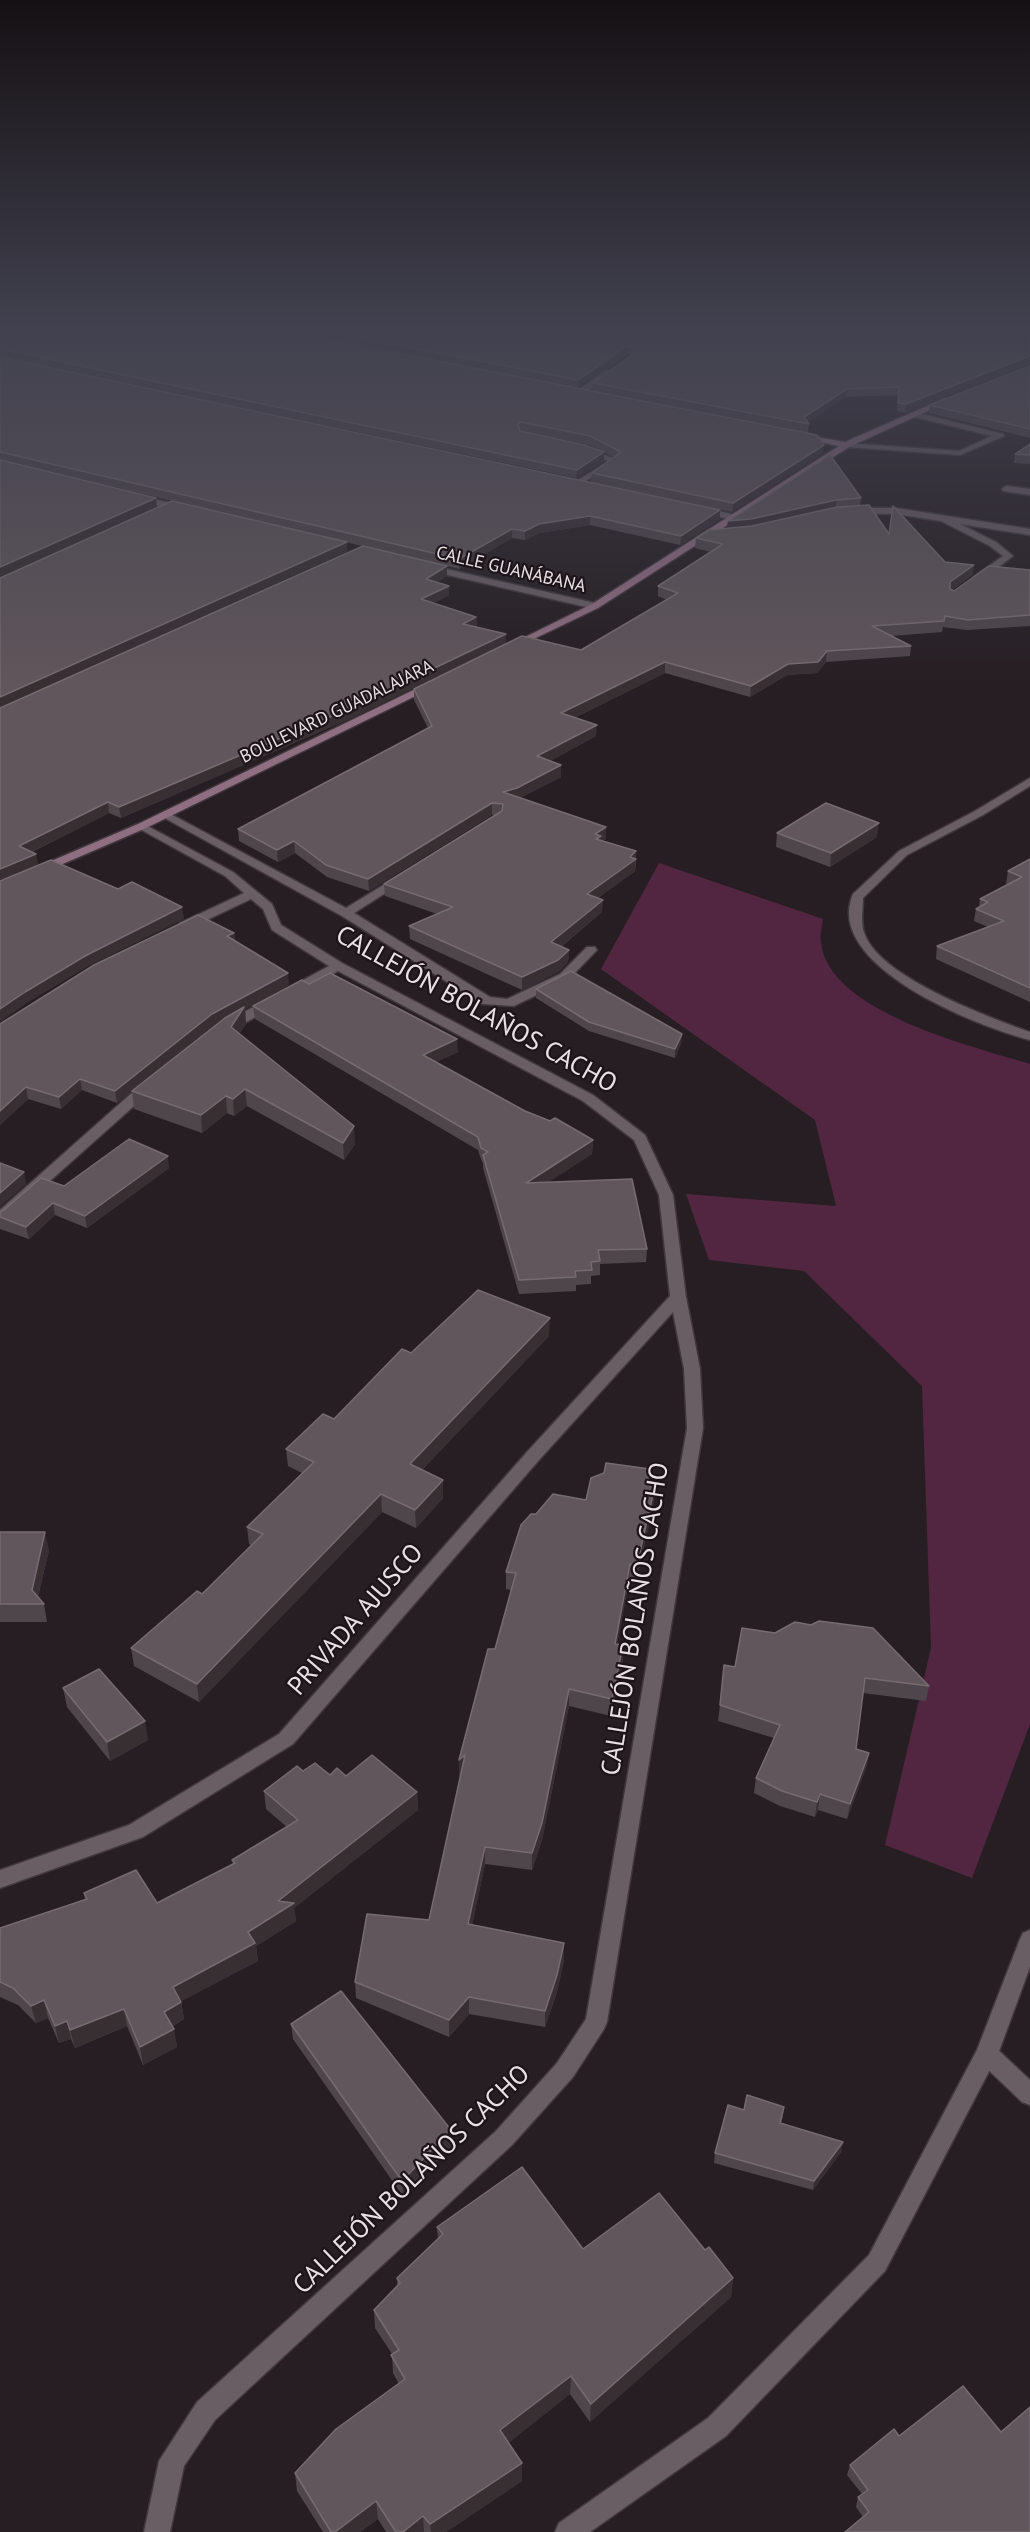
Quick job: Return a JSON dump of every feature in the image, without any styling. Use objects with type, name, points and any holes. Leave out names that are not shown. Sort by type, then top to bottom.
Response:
[{"type":"main road","points":[[502,651],[595,606],[843,447]]},
{"type":"main road","name":"BOULEVARD GUADALAJARA","points":[[0,887],[141,826],[440,681]]},
{"type":"street","points":[[575,447],[615,460],[578,484]]},
{"type":"street","points":[[877,447],[960,453],[974,447]]},
{"type":"street","points":[[566,481],[589,486]]},
{"type":"street","points":[[1006,489],[1030,492]]},
{"type":"street","points":[[125,495],[193,511]]},
{"type":"street","points":[[160,511],[170,506]]},
{"type":"street","points":[[689,508],[733,517]]},
{"type":"street","points":[[846,511],[896,512],[1030,532]]},
{"type":"street","points":[[944,519],[993,544],[1009,556],[972,583]]},
{"type":"street","points":[[706,535],[728,533]]},
{"type":"street","name":"CALLE GUANÁBANA","points":[[415,565],[595,606]]},
{"type":"street","points":[[1030,781],[979,813],[903,853],[857,897],[859,936],[892,973],[970,1014],[1030,1036]]},
{"type":"street","points":[[165,814],[346,913],[488,1001],[509,1003],[564,977],[591,950]]},
{"type":"street","name":"CALLEJÓN BOLAÑOS CACHO","points":[[141,826],[229,874],[268,907],[276,927],[338,966],[588,1098],[639,1138],[666,1195],[678,1297],[692,1369],[695,1428],[596,2022],[565,2070],[504,2138],[206,2411],[172,2462],[157,2532]]},
{"type":"street","points":[[346,913],[416,869]]},
{"type":"street","points":[[172,932],[254,893]]},
{"type":"street","points":[[212,1037],[338,966]]},
{"type":"street","points":[[0,1218],[160,1077]]},
{"type":"street","name":"PRIVADA AJUSCO","points":[[0,1879],[136,1832],[286,1739],[533,1456],[678,1297]]},
{"type":"street","points":[[568,2532],[717,2427],[877,2262],[987,2054],[1030,1939]]},
{"type":"street","points":[[987,2054],[1030,2095]]},
{"type":"shaded area","points":[[659,863],[823,919],[821,942],[829,967],[848,988],[875,1007],[941,1036],[1030,1064],[1030,1724],[972,1878],[885,1845],[931,1648],[922,1386],[804,1271],[709,1260],[686,1194],[836,1206],[815,1120],[601,969]]},
{"type":"building","points":[[0,447],[424,447],[720,510],[681,536],[590,516],[539,524],[525,531],[512,529],[459,559],[0,452]]},
{"type":"building","points":[[468,447],[590,447],[604,452],[577,470]]},
{"type":"building","points":[[612,447],[821,447],[733,503],[592,473],[621,452]]},
{"type":"building","points":[[1025,447],[1030,447],[1030,455],[1015,454]]},
{"type":"building","points":[[830,455],[861,498],[836,500],[751,519],[728,521]]},
{"type":"building","points":[[0,460],[156,498],[0,567]]},
{"type":"building","points":[[172,501],[347,542],[0,697],[0,578]]},
{"type":"building","points":[[869,505],[889,534],[893,506],[945,562],[974,565],[950,582],[950,589],[954,591],[989,566],[1030,570],[1030,615],[968,620],[945,616],[944,621],[872,626],[911,646],[827,651],[818,662],[788,664],[751,686],[665,662],[561,713],[597,725],[537,756],[561,765],[517,788],[503,792],[606,827],[595,834],[601,836],[596,839],[636,851],[630,857],[636,859],[587,894],[603,900],[551,942],[569,950],[558,960],[522,977],[409,926],[453,907],[384,884],[502,811],[503,804],[492,803],[368,879],[326,865],[294,841],[277,850],[238,829],[432,726],[414,689],[522,636],[581,650],[678,593],[658,586],[723,544],[696,538],[709,530],[752,526],[837,507]]},
{"type":"building","points":[[363,546],[447,566],[426,579],[449,586],[421,599],[476,617],[463,624],[506,634],[346,710],[119,807],[108,802],[19,846],[36,854],[0,869],[0,708]]},
{"type":"building","points":[[826,803],[879,823],[831,853],[777,833]]},
{"type":"building","points":[[1030,859],[1030,988],[937,946],[1004,921],[976,909],[988,902],[980,899],[1022,877],[1008,871]]},
{"type":"building","points":[[51,860],[118,889],[132,882],[182,907],[85,956],[0,1009],[0,881]]},
{"type":"building","points":[[198,915],[234,933],[227,936],[288,973],[212,1014],[115,1091],[80,1079],[59,1097],[26,1087],[0,1111],[0,1024],[94,965]]},
{"type":"building","points":[[571,971],[682,1034],[675,1049],[589,1022],[536,989]]},
{"type":"building","points":[[330,973],[457,1039],[423,1055],[525,1111],[550,1121],[555,1118],[593,1140],[526,1183],[632,1179],[647,1249],[598,1250],[600,1261],[591,1262],[592,1270],[575,1271],[576,1277],[519,1280],[483,1155],[488,1152],[481,1148],[478,1137],[253,1006],[302,980],[309,984]]},
{"type":"building","points":[[244,1007],[231,1027],[354,1126],[343,1143],[245,1089],[233,1099],[226,1096],[201,1115],[132,1091],[225,1018]]},
{"type":"building","points":[[129,1139],[168,1156],[85,1216],[53,1203],[26,1227],[0,1217],[0,1212],[41,1178],[64,1186]]},
{"type":"building","points":[[0,1163],[24,1172],[0,1193]]},
{"type":"building","points":[[478,1290],[550,1318],[410,1464],[443,1480],[415,1510],[381,1494],[197,1684],[131,1648],[197,1591],[202,1594],[263,1534],[247,1527],[314,1462],[286,1449],[323,1414],[334,1419],[402,1349],[411,1353]]},
{"type":"building","points":[[606,1463],[650,1469],[647,1482],[654,1490],[637,1565],[630,1564],[615,1644],[623,1645],[612,1699],[569,1689],[542,1823],[532,1853],[485,1847],[468,1924],[564,1943],[557,1975],[545,2011],[469,1997],[449,2020],[355,1982],[367,1914],[429,1920],[465,1755],[459,1760],[488,1649],[495,1649],[516,1573],[506,1572],[521,1525],[531,1514],[536,1514],[553,1494],[586,1500],[591,1478],[604,1473]]},
{"type":"building","points":[[0,1532],[45,1532],[32,1590],[44,1604],[0,1604]]},
{"type":"building","points":[[819,1621],[873,1628],[929,1686],[865,1678],[856,1749],[869,1753],[850,1804],[820,1794],[817,1802],[782,1791],[756,1778],[780,1725],[720,1705],[724,1665],[735,1667],[742,1628],[775,1633],[795,1622],[811,1625]]},
{"type":"building","points":[[99,1669],[145,1721],[107,1742],[63,1688]]},
{"type":"building","points":[[372,1755],[417,1792],[278,1901],[294,1903],[248,1932],[255,1943],[173,1987],[181,2002],[164,2012],[174,2029],[140,2047],[124,2009],[70,2030],[67,2021],[55,2026],[44,2000],[31,2006],[13,1988],[0,1982],[0,1928],[87,1899],[84,1893],[136,1870],[157,1903],[235,1863],[232,1860],[298,1820],[264,1791],[297,1766],[303,1771],[315,1763],[330,1775],[337,1768],[346,1776]]},
{"type":"building","points":[[341,1991],[451,2130],[402,2181],[291,2024]]},
{"type":"building","points":[[747,2095],[784,2107],[780,2123],[843,2142],[814,2181],[715,2153],[728,2105],[744,2110]]},
{"type":"building","points":[[522,2167],[583,2249],[659,2193],[705,2250],[709,2247],[733,2278],[591,2404],[571,2376],[500,2430],[522,2463],[430,2524],[423,2516],[403,2532],[396,2532],[376,2501],[335,2532],[331,2532],[295,2473],[336,2429],[405,2379],[391,2355],[399,2350],[374,2310],[400,2283],[397,2278],[443,2234],[437,2227]]},
{"type":"building","points":[[963,2386],[1001,2432],[1030,2407],[1030,2532],[845,2532],[869,2512],[858,2497],[868,2490],[850,2465],[894,2429],[899,2436]]}]
